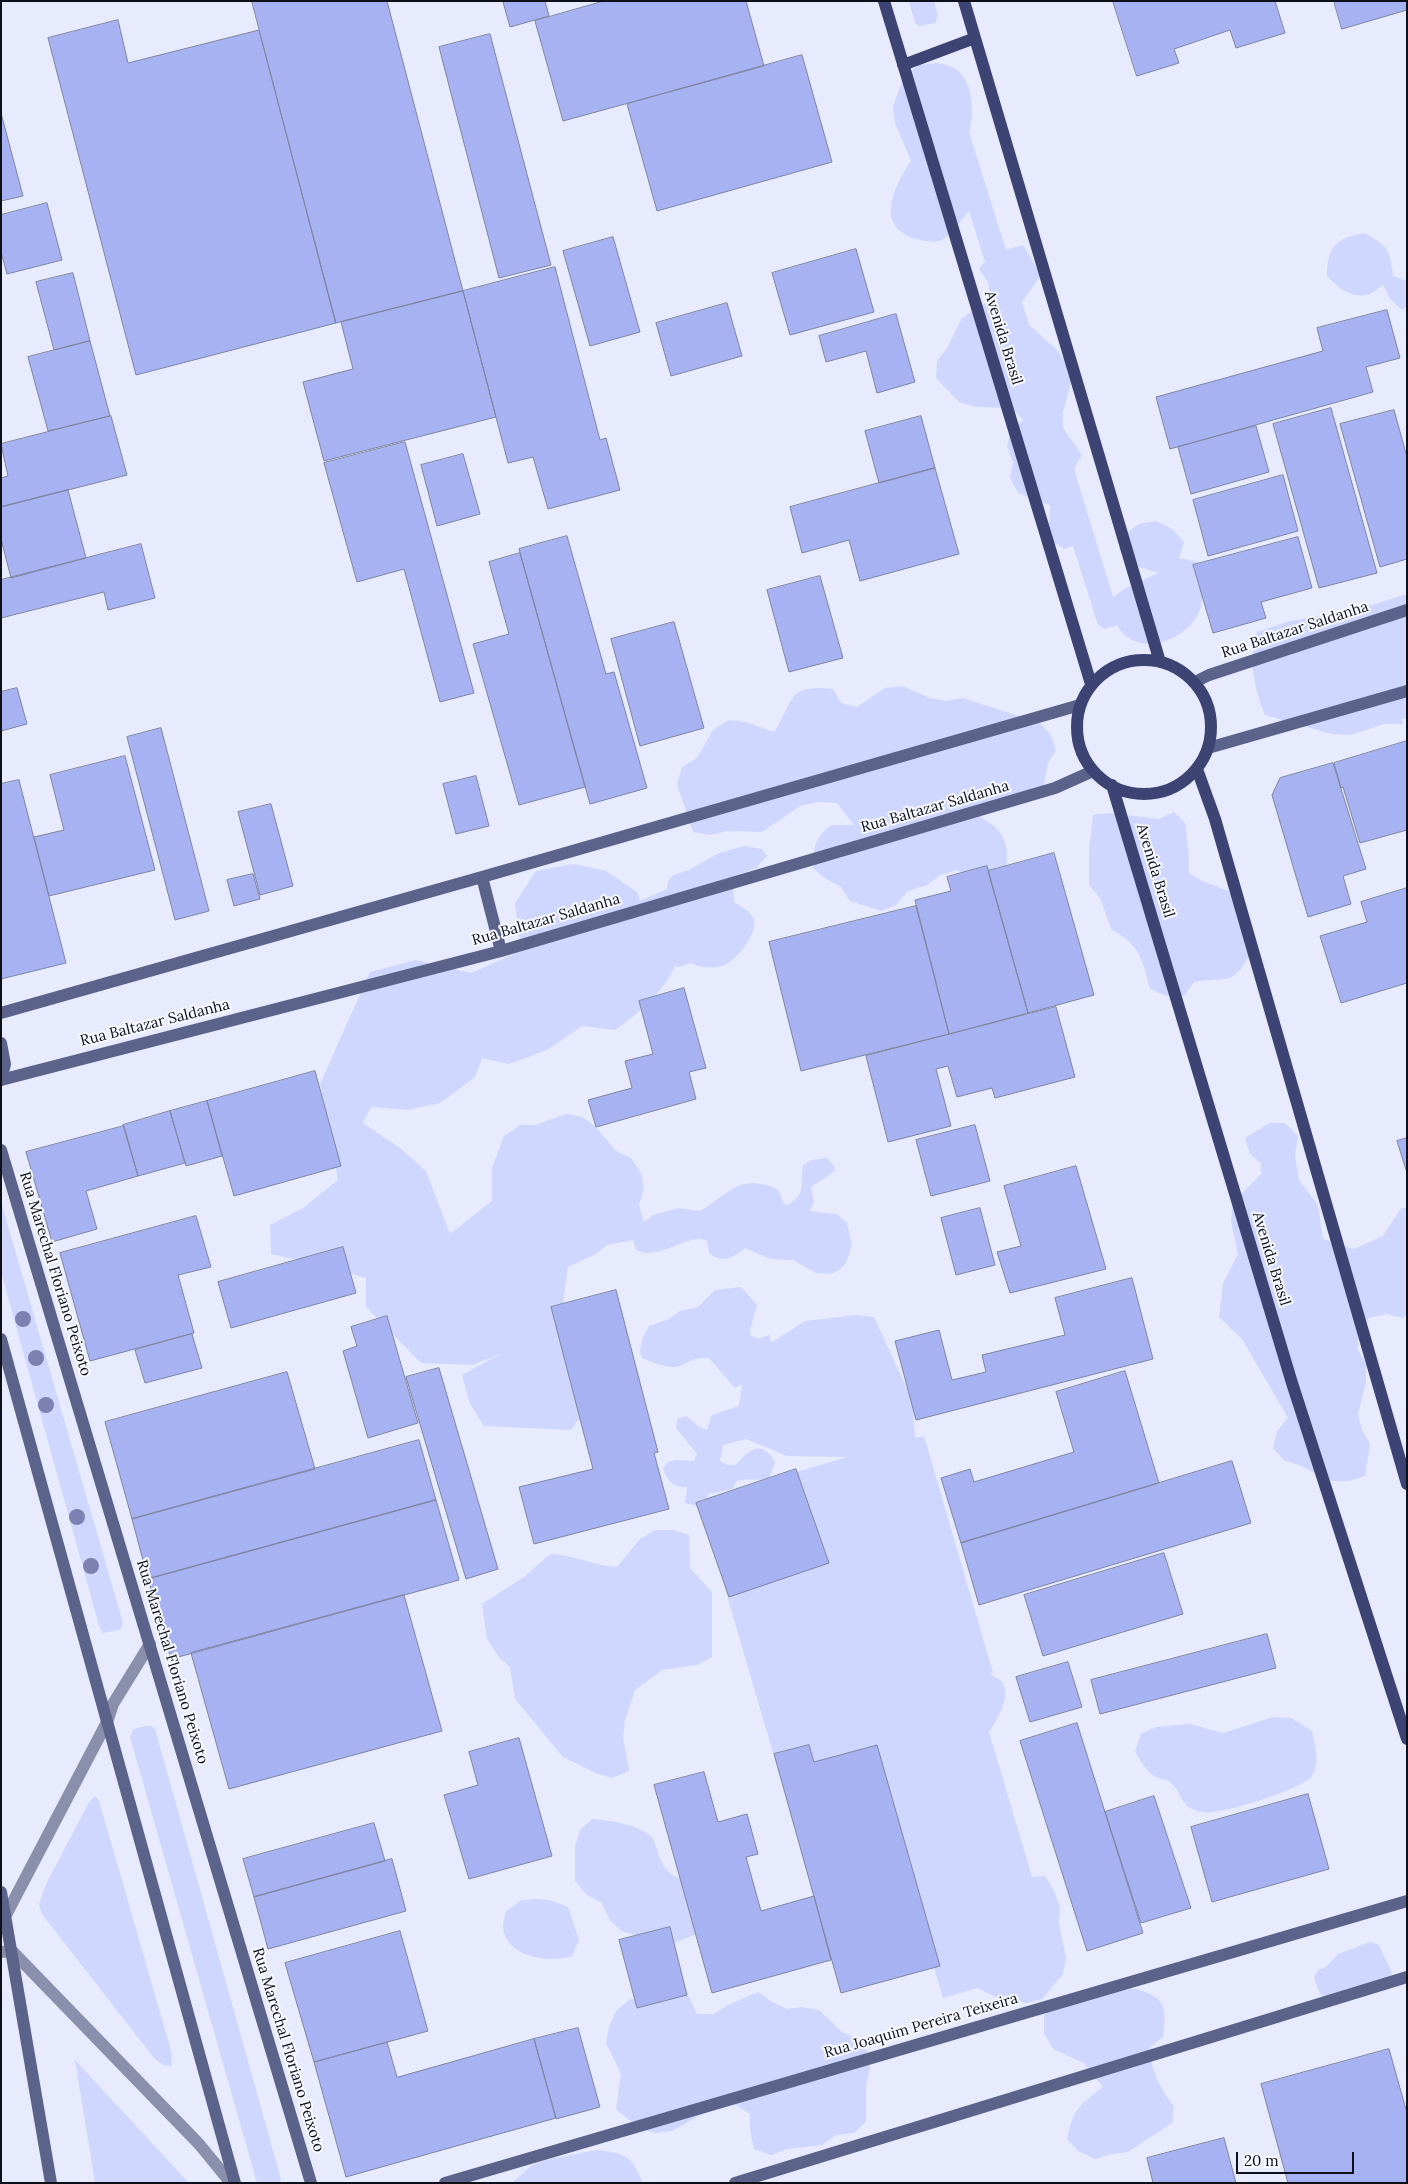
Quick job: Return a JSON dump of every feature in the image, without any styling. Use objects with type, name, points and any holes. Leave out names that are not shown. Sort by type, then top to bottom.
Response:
[{"type":"main road","name":"Avenida Brasil","points":[[884,1],[1091,684]]},
{"type":"main road","points":[[964,1],[1160,662]]},
{"type":"main road","points":[[903,65],[975,38]]},
{"type":"main road","name":"Rua Baltazar Saldanha","points":[[1195,682],[1209,675],[1407,610]]},
{"type":"main road","points":[[1154,660],[1176,667],[1195,682],[1207,702],[1211,725],[1208,748],[1197,769],[1179,784],[1158,792],[1134,793],[1112,786],[1093,771],[1082,751],[1077,728],[1080,705],[1091,684],[1109,669],[1130,661],[1154,660]]},
{"type":"main road","points":[[1208,748],[1407,691]]},
{"type":"main road","points":[[1,1013],[482,878],[1080,705]]},
{"type":"main road","points":[[1197,769],[1215,819],[1407,1484]]},
{"type":"main road","name":"Rua Baltazar Saldanha","points":[[1,1080],[501,951],[1055,788],[1093,771]]},
{"type":"main road","name":"Avenida Brasil","points":[[1112,786],[1292,1383],[1407,1739]]},
{"type":"main road","points":[[482,878],[501,951]]},
{"type":"main road","points":[[1,1043],[5,1064],[1,1080]]},
{"type":"main road","name":"Rua Marechal Floriano Peixoto","points":[[1,1150],[311,2183]]},
{"type":"main road","points":[[1,1340],[235,2183]]},
{"type":"main road","points":[[1,1892],[6,1915],[7,1951],[52,2183]]},
{"type":"main road","name":"Rua Joaquim Pereira Teixeira","points":[[445,2183],[1407,1901]]},
{"type":"main road","points":[[735,2183],[1407,1977]]},
{"type":"street","points":[[6,1915],[107,1722],[113,1704],[150,1644]]},
{"type":"street","points":[[7,1951],[169,2112],[231,2183]]},
{"type":"shaded area","points":[[909,1],[934,1],[938,16],[935,23],[919,26],[915,23]]},
{"type":"shaded area","points":[[937,63],[950,66],[959,72],[969,87],[972,115],[969,132],[1006,250],[1023,245],[1041,275],[1022,302],[1029,325],[1058,351],[1067,365],[1071,382],[1063,412],[1063,428],[1082,455],[1074,469],[1113,597],[1126,588],[1158,573],[1127,563],[1119,549],[1125,534],[1139,524],[1156,521],[1172,529],[1184,542],[1179,558],[1198,562],[1196,575],[1202,593],[1202,600],[1196,618],[1187,628],[1163,642],[1150,644],[1137,642],[1126,636],[1117,625],[1105,629],[1098,625],[1073,546],[1064,549],[1049,538],[1050,505],[1018,493],[1010,478],[1013,462],[1007,446],[1011,431],[1023,420],[1012,408],[976,407],[959,402],[936,378],[937,361],[947,348],[962,318],[989,301],[989,284],[979,269],[985,262],[969,211],[956,228],[944,239],[933,242],[913,238],[901,232],[894,224],[891,214],[892,203],[899,180],[911,161],[895,123],[893,106],[905,75],[919,65]]},
{"type":"shaded area","points":[[1365,233],[1379,242],[1389,254],[1393,276],[1407,281],[1407,306],[1402,310],[1390,299],[1383,285],[1372,293],[1358,295],[1341,288],[1327,276],[1329,257],[1335,245],[1347,238]]},
{"type":"shaded area","points":[[1407,594],[1407,718],[1401,719],[1404,724],[1384,724],[1350,735],[1331,734],[1265,715],[1255,684],[1253,664],[1254,643],[1257,632],[1290,621],[1359,609]]},
{"type":"shaded area","points":[[902,686],[930,698],[946,701],[963,698],[1040,723],[1051,735],[1056,750],[1048,763],[1042,795],[978,814],[995,827],[1004,840],[1007,862],[1004,874],[972,878],[957,870],[940,875],[927,885],[908,891],[896,905],[881,911],[850,901],[841,887],[826,879],[813,868],[816,844],[825,830],[831,825],[854,825],[837,803],[818,802],[800,806],[762,832],[727,831],[710,835],[693,832],[677,784],[682,767],[697,758],[713,730],[729,720],[745,722],[774,732],[794,697],[799,692],[807,689],[833,689],[841,703],[857,707],[885,688]]},
{"type":"shaded area","points":[[1174,812],[1185,823],[1189,873],[1202,881],[1234,893],[1250,953],[1234,976],[1194,982],[1184,996],[1166,996],[1150,989],[1142,961],[1134,947],[1111,929],[1100,898],[1089,885],[1089,850],[1093,815],[1110,813],[1159,819]]},
{"type":"shaded area","points":[[744,846],[762,849],[767,856],[756,868],[733,877],[734,902],[751,914],[754,926],[753,932],[746,944],[728,963],[715,967],[704,967],[691,963],[678,967],[675,966],[664,985],[650,1002],[615,1030],[582,1026],[547,1050],[509,1064],[482,1058],[475,1077],[440,1103],[407,1110],[371,1107],[363,1123],[401,1149],[426,1171],[450,1234],[492,1201],[492,1168],[504,1136],[520,1125],[535,1125],[567,1114],[582,1117],[595,1126],[616,1151],[631,1158],[641,1173],[644,1189],[639,1205],[644,1222],[653,1215],[679,1208],[700,1211],[730,1190],[746,1184],[755,1183],[773,1187],[779,1193],[783,1203],[787,1205],[798,1197],[800,1192],[803,1165],[811,1160],[827,1158],[834,1166],[835,1171],[811,1187],[814,1203],[810,1210],[837,1214],[847,1223],[852,1245],[846,1263],[839,1270],[830,1274],[816,1273],[793,1260],[770,1259],[745,1248],[732,1257],[723,1259],[709,1253],[707,1241],[700,1239],[664,1250],[645,1253],[636,1250],[633,1240],[607,1245],[594,1255],[568,1267],[562,1311],[593,1414],[577,1421],[571,1430],[484,1426],[470,1404],[462,1375],[500,1354],[472,1365],[421,1363],[366,1307],[366,1278],[325,1266],[271,1254],[270,1225],[303,1208],[338,1180],[320,1084],[370,972],[416,960],[471,973],[521,951],[515,903],[536,871],[574,864],[606,871],[637,892],[640,901],[667,889],[668,881],[673,875],[689,870],[719,853]]},
{"type":"shaded area","points":[[1270,1123],[1285,1123],[1298,1136],[1295,1155],[1299,1180],[1318,1205],[1323,1239],[1354,1249],[1383,1236],[1401,1208],[1407,1208],[1407,1314],[1403,1318],[1387,1314],[1369,1318],[1358,1332],[1358,1350],[1366,1364],[1366,1382],[1358,1414],[1362,1430],[1370,1444],[1365,1476],[1349,1481],[1332,1481],[1284,1460],[1273,1448],[1277,1431],[1288,1418],[1242,1339],[1219,1317],[1223,1283],[1238,1254],[1231,1221],[1233,1202],[1261,1174],[1261,1163],[1250,1154],[1245,1138]]},
{"type":"shaded area","points":[[1,1202],[123,1623],[120,1630],[103,1633],[100,1629],[1,1272]]},
{"type":"shaded area","points":[[741,1287],[757,1305],[750,1330],[751,1336],[759,1339],[769,1335],[771,1343],[805,1321],[856,1315],[874,1317],[912,1400],[915,1438],[924,1436],[993,1673],[989,1674],[999,1679],[1004,1685],[1005,1699],[1003,1706],[989,1732],[1032,1877],[1045,1876],[1054,1891],[1060,1907],[1059,1924],[1066,1957],[1063,1974],[1042,1999],[1027,2003],[996,1997],[977,1988],[943,1998],[874,1763],[862,1756],[781,1780],[701,1507],[685,1503],[687,1487],[672,1483],[663,1469],[667,1462],[676,1460],[694,1461],[697,1454],[676,1428],[677,1419],[686,1416],[699,1427],[707,1430],[712,1415],[739,1406],[742,1384],[735,1388],[709,1358],[694,1359],[678,1367],[673,1367],[657,1364],[642,1358],[640,1350],[643,1337],[649,1326],[669,1319],[680,1311],[698,1307],[715,1290]],"holes":[[[746,1439],[787,1456],[848,1457],[706,1498],[709,1494],[733,1489],[736,1481],[769,1478],[775,1462],[765,1451],[756,1449],[751,1451],[736,1465],[727,1465],[720,1461],[723,1445]]]},
{"type":"shaded area","points":[[655,1530],[673,1530],[689,1535],[690,1568],[712,1592],[712,1657],[697,1665],[662,1670],[635,1690],[625,1720],[623,1737],[629,1771],[612,1778],[596,1773],[563,1757],[515,1699],[510,1667],[498,1656],[487,1639],[482,1604],[524,1577],[550,1554],[617,1567],[640,1539]]},
{"type":"shaded area","points":[[1273,1717],[1291,1718],[1312,1731],[1316,1754],[1314,1771],[1312,1776],[1293,1788],[1242,1806],[1211,1812],[1195,1810],[1186,1804],[1170,1782],[1156,1777],[1149,1772],[1135,1751],[1141,1734],[1156,1727],[1190,1724],[1223,1733]]},
{"type":"shaded area","points":[[151,1726],[155,1729],[281,2179],[279,2183],[257,2183],[130,1737],[134,1729]]},
{"type":"shaded area","points":[[95,1796],[99,1801],[170,2047],[171,2066],[163,2065],[154,2058],[41,1913],[39,1904],[46,1884],[89,1802]]},
{"type":"shaded area","points":[[592,1819],[625,1824],[642,1830],[653,1839],[661,1861],[668,1871],[676,1877],[695,1882],[701,1932],[670,1945],[621,1931],[609,1919],[602,1903],[586,1894],[575,1881],[575,1846],[580,1830]]},
{"type":"shaded area","points":[[538,1899],[553,1901],[568,1907],[579,1940],[572,1956],[552,1959],[530,1956],[511,1945],[505,1937],[503,1926],[506,1911],[522,1900]]},
{"type":"shaded area","points":[[1370,1942],[1379,1945],[1392,1973],[1388,1981],[1331,2004],[1318,1989],[1314,1977],[1318,1970],[1326,1967],[1338,1954]]},
{"type":"shaded area","points":[[683,1984],[697,2014],[714,2014],[728,2005],[758,1992],[772,2002],[787,2009],[802,2007],[819,2010],[842,2032],[858,2039],[868,2053],[870,2069],[866,2086],[866,2121],[854,2133],[836,2135],[822,2145],[787,2149],[771,2155],[754,2149],[750,2131],[750,2114],[734,2104],[702,2114],[672,2131],[656,2133],[640,2129],[616,2109],[621,2074],[606,2043],[609,2027],[616,2011],[629,2000]]},
{"type":"shaded area","points":[[1136,1989],[1146,1992],[1159,2000],[1164,2011],[1163,2037],[1149,2048],[1157,2079],[1174,2107],[1172,2123],[1128,2152],[1095,2159],[1078,2151],[1067,2139],[1075,2113],[1083,2103],[1103,2087],[1084,2063],[1053,2049],[1044,2033],[1044,2016],[1053,2003],[1102,1991]]},
{"type":"shaded area","points":[[75,2060],[189,2183],[95,2183]]},
{"type":"shaded area","points":[[596,2150],[614,2152],[626,2157],[635,2166],[643,2183],[512,2183],[531,2166],[546,2160]]},
{"type":"building","points":[[252,1],[387,1],[463,291],[336,323]]},
{"type":"building","points":[[545,1],[549,16],[510,27],[503,2]]},
{"type":"building","points":[[604,1],[746,1],[764,66],[563,121],[535,21]]},
{"type":"building","points":[[1113,1],[1275,1],[1285,33],[1236,48],[1230,30],[1174,49],[1179,63],[1137,76]]},
{"type":"building","points":[[1334,1],[1407,1],[1407,10],[1342,29]]},
{"type":"building","points":[[118,20],[128,63],[259,30],[336,323],[136,375],[48,38]]},
{"type":"building","points":[[490,34],[551,265],[499,278],[439,47]]},
{"type":"building","points":[[802,55],[832,162],[657,211],[627,104]]},
{"type":"building","points":[[1,113],[23,196],[1,201]]},
{"type":"building","points":[[47,203],[62,260],[7,274],[1,252],[1,215]]},
{"type":"building","points":[[613,237],[640,332],[590,346],[563,251]]},
{"type":"building","points":[[856,249],[874,312],[790,335],[772,273]]},
{"type":"building","points":[[555,267],[600,440],[606,438],[620,490],[548,509],[533,457],[508,463],[463,291]]},
{"type":"building","points":[[73,273],[90,341],[54,350],[36,282]]},
{"type":"building","points":[[463,291],[496,417],[324,461],[303,382],[353,369],[341,322]]},
{"type":"building","points":[[727,303],[742,356],[671,376],[656,323]]},
{"type":"building","points":[[1387,310],[1400,358],[1366,367],[1373,392],[1170,449],[1156,397],[1323,351],[1317,328]]},
{"type":"building","points":[[896,314],[915,382],[877,393],[866,351],[826,362],[819,336]]},
{"type":"building","points":[[90,341],[110,416],[48,431],[28,357]]},
{"type":"building","points":[[1331,408],[1377,573],[1319,588],[1273,424]]},
{"type":"building","points":[[1394,410],[1407,457],[1407,559],[1380,567],[1340,424]]},
{"type":"building","points":[[111,416],[127,475],[1,507],[1,478],[8,476],[1,444]]},
{"type":"building","points":[[921,416],[935,468],[879,483],[865,431]]},
{"type":"building","points":[[1256,426],[1269,472],[1191,494],[1178,447]]},
{"type":"building","points":[[405,442],[474,693],[440,702],[404,569],[357,582],[324,463]]},
{"type":"building","points":[[463,454],[480,514],[437,526],[421,465]]},
{"type":"building","points":[[935,468],[959,554],[860,581],[849,540],[802,553],[790,507]]},
{"type":"building","points":[[1283,475],[1298,531],[1208,556],[1193,500]]},
{"type":"building","points":[[68,490],[86,558],[11,578],[1,539],[1,507]]},
{"type":"building","points":[[567,536],[606,674],[614,672],[647,788],[590,804],[519,549]]},
{"type":"building","points":[[1298,537],[1312,588],[1261,602],[1266,618],[1213,633],[1193,565]]},
{"type":"building","points":[[141,544],[155,598],[108,610],[104,592],[1,618],[1,580]]},
{"type":"building","points":[[520,553],[585,787],[519,805],[473,644],[509,634],[489,562]]},
{"type":"building","points":[[820,576],[843,658],[789,672],[767,590]]},
{"type":"building","points":[[674,622],[704,728],[640,746],[611,639]]},
{"type":"building","points":[[17,688],[27,724],[1,731],[1,692]]},
{"type":"building","points":[[161,728],[209,911],[175,920],[127,737]]},
{"type":"building","points":[[1407,741],[1407,830],[1360,843],[1334,763]]},
{"type":"building","points":[[125,756],[155,870],[49,896],[34,837],[64,830],[50,775]]},
{"type":"building","points":[[1333,763],[1366,869],[1343,876],[1351,904],[1308,917],[1272,795],[1280,778]]},
{"type":"building","points":[[476,776],[489,826],[456,834],[443,784]]},
{"type":"building","points":[[19,780],[66,963],[1,979],[1,784]]},
{"type":"building","points":[[271,804],[293,886],[260,895],[238,812]]},
{"type":"building","points":[[1054,853],[1094,995],[1028,1013],[988,871]]},
{"type":"building","points":[[987,866],[1028,1013],[949,1034],[915,900],[951,891],[947,877]]},
{"type":"building","points":[[253,874],[260,899],[234,906],[227,880]]},
{"type":"building","points":[[1407,888],[1407,983],[1341,1003],[1320,936],[1367,922],[1361,902]]},
{"type":"building","points":[[916,906],[949,1034],[801,1071],[769,942]]},
{"type":"building","points":[[684,988],[706,1068],[689,1072],[696,1099],[596,1127],[588,1100],[632,1088],[625,1061],[653,1054],[639,1001]]},
{"type":"building","points":[[1056,1007],[1075,1077],[995,1098],[992,1088],[957,1097],[948,1066],[936,1069],[951,1126],[888,1142],[866,1056]]},
{"type":"building","points":[[315,1071],[341,1166],[234,1196],[207,1101]]},
{"type":"building","points":[[207,1101],[222,1156],[186,1166],[170,1111]]},
{"type":"building","points":[[170,1111],[185,1163],[138,1176],[123,1125]]},
{"type":"building","points":[[975,1125],[990,1181],[931,1196],[916,1140]]},
{"type":"building","points":[[124,1126],[138,1176],[86,1191],[97,1229],[52,1242],[26,1152]]},
{"type":"building","points":[[1407,1138],[1407,1173],[1397,1141]]},
{"type":"building","points":[[1076,1166],[1106,1269],[1010,1293],[997,1252],[1021,1246],[1004,1186]]},
{"type":"building","points":[[980,1208],[995,1265],[956,1275],[941,1218]]},
{"type":"building","points":[[196,1216],[211,1267],[178,1275],[194,1333],[90,1361],[60,1253]]},
{"type":"building","points":[[343,1247],[356,1293],[231,1328],[218,1282]]},
{"type":"building","points":[[1132,1278],[1153,1359],[916,1420],[895,1341],[939,1330],[952,1380],[986,1372],[982,1355],[1065,1335],[1055,1298]]},
{"type":"building","points":[[616,1290],[658,1452],[654,1453],[669,1509],[534,1544],[519,1487],[593,1469],[551,1307]]},
{"type":"building","points":[[387,1316],[418,1423],[368,1438],[343,1351],[357,1346],[351,1327]]},
{"type":"building","points":[[192,1334],[202,1368],[145,1383],[135,1350]]},
{"type":"building","points":[[439,1368],[498,1569],[466,1579],[406,1377]]},
{"type":"building","points":[[1125,1371],[1159,1483],[961,1543],[941,1478],[970,1469],[974,1482],[1074,1452],[1056,1392]]},
{"type":"building","points":[[287,1372],[315,1469],[132,1519],[105,1422]]},
{"type":"building","points":[[419,1440],[436,1500],[148,1579],[132,1519]]},
{"type":"building","points":[[1232,1461],[1251,1523],[979,1605],[961,1543]]},
{"type":"building","points":[[796,1469],[829,1563],[729,1597],[696,1503]]},
{"type":"building","points":[[436,1500],[459,1580],[171,1659],[148,1579]]},
{"type":"building","points":[[1164,1553],[1183,1614],[1043,1656],[1024,1595]]},
{"type":"building","points":[[404,1595],[442,1731],[229,1789],[191,1653]]},
{"type":"building","points":[[1267,1634],[1276,1668],[1100,1714],[1091,1680]]},
{"type":"building","points":[[1068,1662],[1082,1707],[1030,1722],[1016,1677]]},
{"type":"building","points":[[1077,1723],[1143,1933],[1087,1951],[1020,1741]]},
{"type":"building","points":[[519,1738],[552,1856],[469,1879],[444,1795],[478,1785],[469,1752]]},
{"type":"building","points":[[809,1745],[814,1762],[877,1745],[940,1966],[841,1993],[774,1754]]},
{"type":"building","points":[[704,1772],[718,1822],[747,1814],[758,1854],[746,1857],[761,1911],[814,1896],[831,1960],[712,1993],[654,1785]]},
{"type":"building","points":[[1308,1794],[1329,1869],[1212,1902],[1191,1827]]},
{"type":"building","points":[[1154,1796],[1191,1908],[1141,1923],[1105,1812]]},
{"type":"building","points":[[374,1823],[385,1861],[254,1897],[243,1859]]},
{"type":"building","points":[[392,1859],[406,1911],[268,1949],[254,1897]]},
{"type":"building","points":[[670,1927],[687,1995],[637,2008],[619,1940]]},
{"type":"building","points":[[400,1931],[428,2031],[314,2062],[285,1963]]},
{"type":"building","points":[[578,2028],[600,2107],[556,2119],[534,2039]]},
{"type":"building","points":[[534,2039],[556,2118],[346,2177],[314,2062],[387,2042],[397,2077]]},
{"type":"building","points":[[1389,2049],[1407,2113],[1407,2183],[1288,2183],[1261,2084]]},
{"type":"building","points":[[1224,2138],[1236,2183],[1153,2183],[1147,2158]]}]
